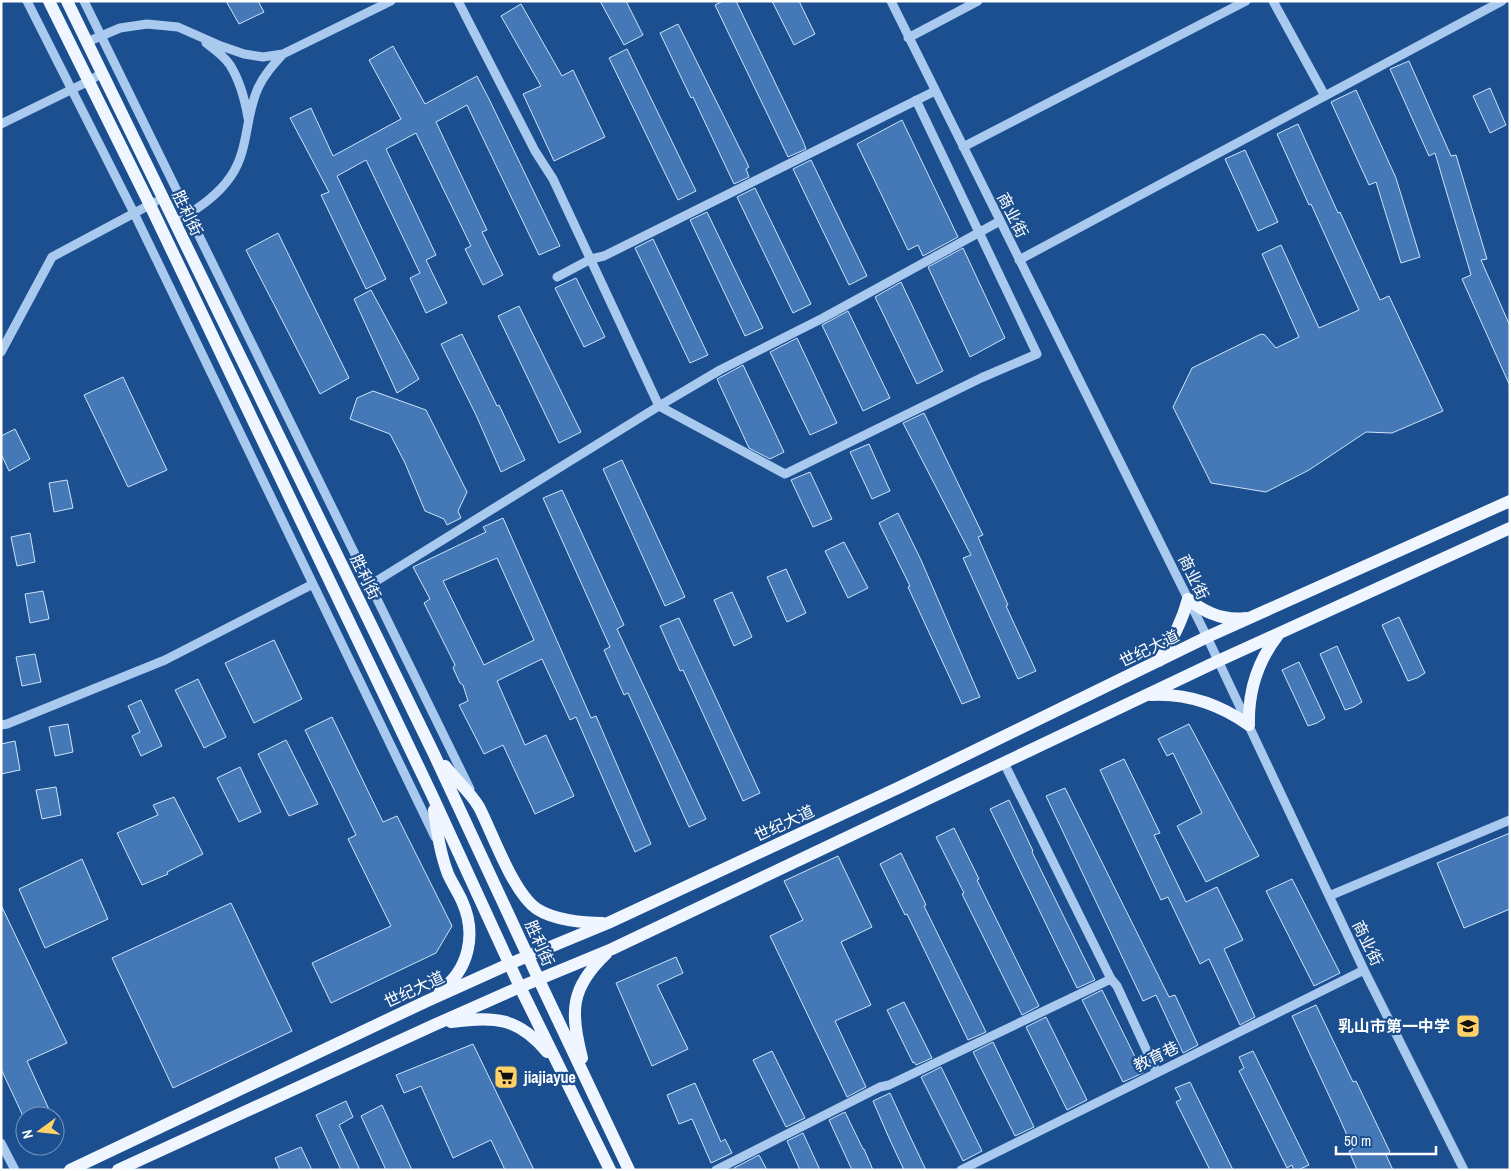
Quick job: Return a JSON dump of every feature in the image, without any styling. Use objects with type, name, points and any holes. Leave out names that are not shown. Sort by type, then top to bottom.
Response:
[{"type":"main road","name":"胜利街","points":[[48,1],[150,205],[432,795],[509,964],[610,1170]]},
{"type":"main road","name":"胜利街","points":[[67,1],[433,752],[629,1170]]},
{"type":"main road","name":"世纪大道","points":[[70,1170],[427,1000],[608,923],[900,786],[1207,637],[1510,501]]},
{"type":"main road","points":[[118,1170],[434,1025],[612,949],[1281,632],[1510,528]]},
{"type":"main road","points":[[1158,661],[1174,637],[1188,599],[1202,609],[1220,616],[1240,619],[1251,618]]},
{"type":"main road","points":[[1249,725],[1250,698],[1257,672],[1263,658],[1281,632]]},
{"type":"main road","points":[[1147,695],[1179,695],[1195,698],[1224,709],[1249,725]]},
{"type":"main road","points":[[433,752],[478,805],[514,882],[526,899],[538,910],[570,920],[588,923],[608,923]]},
{"type":"main road","points":[[427,1000],[458,974],[464,963],[470,936],[463,903],[448,873],[439,845],[432,795]]},
{"type":"main road","points":[[590,1085],[575,1024],[574,1007],[577,993],[582,983],[594,966],[612,949]]},
{"type":"main road","points":[[434,1025],[471,1019],[491,1019],[522,1028],[535,1038],[551,1059],[572,1093]]},
{"type":"street","points":[[27,1],[134,213],[439,845]]},
{"type":"street","points":[[84,1],[478,805]]},
{"type":"street","points":[[87,42],[120,28],[147,24],[178,27],[221,46],[244,54],[263,57],[283,54],[391,1]]},
{"type":"street","points":[[458,1],[535,151],[553,179],[659,406],[784,474],[981,378],[1037,354],[916,100]]},
{"type":"street","name":"商业街","points":[[891,1],[1207,637],[1364,970],[1464,1170]]},
{"type":"street","points":[[908,38],[978,1]]},
{"type":"street","points":[[963,147],[1246,1]]},
{"type":"street","points":[[1273,1],[1325,96]]},
{"type":"street","points":[[1020,260],[1502,1]]},
{"type":"street","points":[[196,34],[229,64],[240,85],[245,101],[248,124]]},
{"type":"street","points":[[175,223],[203,204],[232,175],[240,158],[257,90],[267,72],[283,54]]},
{"type":"street","points":[[1,124],[102,73]]},
{"type":"street","points":[[557,277],[935,91]]},
{"type":"street","points":[[1,352],[52,257],[164,198]]},
{"type":"street","points":[[370,585],[720,370],[823,318],[1000,221]]},
{"type":"street","points":[[1,725],[165,660],[313,584]]},
{"type":"street","points":[[1004,763],[1111,979],[1117,986],[1157,1073]]},
{"type":"street","points":[[1329,896],[1510,820]]},
{"type":"street","name":"教育巷","points":[[962,1170],[1364,970]]},
{"type":"street","points":[[716,1170],[880,1087],[888,1085],[1111,979]]},
{"type":"street","points":[[1,1143],[16,1170]]},
{"type":"building","points":[[226,1],[258,1],[264,12],[239,24]]},
{"type":"building","points":[[600,1],[626,1],[643,35],[624,45]]},
{"type":"building","points":[[723,1],[736,1],[806,149],[788,157],[715,5]]},
{"type":"building","points":[[772,1],[799,1],[815,34],[794,45]]},
{"type":"building","points":[[521,4],[562,76],[573,70],[605,137],[554,161],[523,94],[541,86],[501,16]]},
{"type":"building","points":[[678,24],[749,167],[746,169],[749,177],[734,184],[660,33]]},
{"type":"building","points":[[393,46],[425,104],[477,76],[560,246],[539,255],[467,105],[436,122],[487,230],[482,232],[503,275],[483,285],[465,249],[471,246],[416,133],[386,149],[436,255],[426,260],[447,303],[426,313],[410,278],[420,273],[366,160],[337,176],[386,279],[366,289],[321,195],[329,192],[290,118],[311,108],[333,156],[401,119],[369,60]]},
{"type":"building","points":[[627,49],[696,191],[678,200],[609,58]]},
{"type":"building","points":[[1409,61],[1451,156],[1456,155],[1487,259],[1481,260],[1510,326],[1510,386],[1462,279],[1471,275],[1435,153],[1429,156],[1390,69]]},
{"type":"building","points":[[1490,88],[1506,125],[1490,133],[1473,96]]},
{"type":"building","points":[[1356,90],[1396,178],[1420,257],[1401,263],[1376,182],[1369,185],[1331,102]]},
{"type":"building","points":[[902,120],[958,237],[923,256],[918,245],[908,250],[857,144]]},
{"type":"building","points":[[1298,124],[1380,300],[1389,296],[1443,411],[1392,433],[1366,432],[1309,470],[1266,492],[1211,483],[1173,407],[1192,368],[1262,334],[1276,348],[1299,337],[1262,254],[1281,245],[1319,328],[1359,310],[1277,134]]},
{"type":"building","points":[[1245,150],[1278,222],[1258,231],[1225,159]]},
{"type":"building","points":[[811,160],[867,276],[849,285],[793,169]]},
{"type":"building","points":[[755,188],[811,304],[793,313],[737,197]]},
{"type":"building","points":[[707,212],[763,328],[745,336],[690,220]]},
{"type":"building","points":[[278,233],[349,378],[320,394],[246,250]]},
{"type":"building","points":[[653,239],[708,355],[690,363],[635,248]]},
{"type":"building","points":[[963,248],[1005,338],[970,357],[928,267]]},
{"type":"building","points":[[576,278],[605,337],[584,347],[555,288]]},
{"type":"building","points":[[901,282],[943,371],[917,384],[875,297]]},
{"type":"building","points":[[371,290],[419,379],[397,393],[354,299]]},
{"type":"building","points":[[519,306],[581,432],[559,443],[498,316]]},
{"type":"building","points":[[848,311],[890,398],[863,411],[822,325]]},
{"type":"building","points":[[462,334],[525,460],[501,472],[476,415],[441,344]]},
{"type":"building","points":[[797,338],[837,423],[810,435],[770,352]]},
{"type":"building","points":[[743,365],[784,452],[770,459],[749,448],[717,379]]},
{"type":"building","points":[[123,377],[167,470],[128,487],[84,395]]},
{"type":"building","points":[[373,391],[426,410],[467,492],[458,511],[461,518],[447,525],[444,519],[425,511],[405,463],[390,434],[350,419],[357,398]]},
{"type":"building","points":[[924,413],[983,535],[978,537],[1008,605],[1006,606],[1036,671],[1018,679],[963,558],[971,555],[903,423]]},
{"type":"building","points":[[15,429],[30,459],[9,471],[1,454],[1,436]]},
{"type":"building","points":[[869,444],[890,491],[872,499],[850,452]]},
{"type":"building","points":[[622,460],[685,597],[665,606],[603,469]]},
{"type":"building","points":[[810,472],[832,519],[813,527],[791,480]]},
{"type":"building","points":[[67,480],[73,508],[54,512],[49,483]]},
{"type":"building","points":[[562,490],[624,625],[617,629],[706,819],[689,827],[628,693],[624,695],[604,650],[610,647],[543,498]]},
{"type":"building","points":[[898,513],[921,560],[980,697],[962,704],[908,587],[910,586],[879,523]]},
{"type":"building","points":[[503,518],[591,718],[596,716],[651,844],[635,852],[576,717],[570,720],[542,659],[497,681],[525,745],[546,735],[574,796],[535,814],[503,745],[484,754],[459,705],[468,701],[463,685],[460,683],[453,668],[455,665],[424,603],[430,599],[413,567],[486,532],[483,527]],"holes":[[[497,558],[534,640],[484,665],[443,581]]]},
{"type":"building","points":[[30,533],[35,562],[17,566],[11,537]]},
{"type":"building","points":[[844,542],[868,588],[848,598],[825,551]]},
{"type":"building","points":[[786,569],[806,613],[787,622],[767,577]]},
{"type":"building","points":[[43,591],[49,619],[30,623],[25,594]]},
{"type":"building","points":[[732,592],[752,637],[734,646],[714,600]]},
{"type":"building","points":[[1399,617],[1425,673],[1408,681],[1382,625]]},
{"type":"building","points":[[679,618],[760,793],[743,801],[683,670],[680,671],[660,626]]},
{"type":"building","points":[[274,640],[302,699],[254,723],[225,663]]},
{"type":"building","points":[[1337,646],[1362,702],[1345,710],[1320,654]]},
{"type":"building","points":[[35,654],[41,682],[22,686],[16,657]]},
{"type":"building","points":[[1299,662],[1325,718],[1308,726],[1282,670]]},
{"type":"building","points":[[198,679],[226,737],[204,748],[175,690]]},
{"type":"building","points":[[141,700],[162,746],[141,756],[132,736],[140,732],[128,706]]},
{"type":"building","points":[[332,717],[383,822],[397,816],[452,926],[436,953],[331,1003],[312,963],[391,926],[348,839],[356,835],[305,730]]},
{"type":"building","points":[[68,724],[73,752],[55,756],[49,727]]},
{"type":"building","points":[[1189,724],[1259,856],[1206,882],[1177,826],[1202,813],[1173,753],[1167,756],[1158,739]]},
{"type":"building","points":[[286,740],[318,804],[289,816],[258,754]]},
{"type":"building","points":[[15,741],[20,770],[1,774],[1,744]]},
{"type":"building","points":[[1124,759],[1160,833],[1154,835],[1186,902],[1217,887],[1243,940],[1224,949],[1255,1017],[1240,1025],[1209,959],[1200,964],[1168,897],[1161,900],[1100,770]]},
{"type":"building","points":[[240,767],[261,812],[239,822],[217,778]]},
{"type":"building","points":[[56,787],[61,815],[42,819],[36,790]]},
{"type":"building","points":[[1065,788],[1169,997],[1175,995],[1198,1045],[1183,1053],[1156,995],[1143,1001],[1046,796]]},
{"type":"building","points":[[174,797],[203,854],[167,872],[168,874],[142,885],[117,833],[158,815],[153,805]]},
{"type":"building","points":[[1009,800],[1032,852],[1095,980],[1077,988],[990,809]]},
{"type":"building","points":[[954,828],[979,879],[977,880],[1039,1006],[1022,1015],[936,837]]},
{"type":"building","points":[[1510,833],[1510,909],[1464,928],[1437,863]]},
{"type":"building","points":[[901,853],[926,905],[924,906],[986,1032],[968,1040],[907,914],[905,915],[880,864]]},
{"type":"building","points":[[838,856],[872,927],[841,942],[871,1005],[835,1021],[866,1087],[847,1097],[770,936],[803,920],[784,881]]},
{"type":"building","points":[[82,859],[108,919],[45,948],[19,889]]},
{"type":"building","points":[[1292,879],[1340,973],[1314,986],[1266,891]]},
{"type":"building","points":[[231,903],[292,1031],[173,1088],[112,958]]},
{"type":"building","points":[[1,905],[67,1043],[27,1061],[47,1106],[18,1106],[1,1069]]},
{"type":"building","points":[[676,957],[683,973],[657,985],[688,1049],[652,1066],[616,983]]},
{"type":"building","points":[[1102,990],[1143,1073],[1123,1082],[1082,1000]]},
{"type":"building","points":[[904,1002],[932,1058],[916,1065],[913,1063],[887,1010]]},
{"type":"building","points":[[1316,1005],[1353,1082],[1356,1081],[1390,1152],[1386,1155],[1393,1170],[1357,1170],[1349,1151],[1353,1149],[1292,1016]]},
{"type":"building","points":[[1046,1017],[1087,1100],[1067,1110],[1026,1027]]},
{"type":"building","points":[[993,1042],[1034,1127],[1015,1136],[973,1052]]},
{"type":"building","points":[[473,1044],[534,1170],[505,1170],[491,1140],[453,1158],[421,1086],[404,1093],[396,1075]]},
{"type":"building","points":[[772,1051],[805,1118],[786,1127],[753,1060]]},
{"type":"building","points":[[1253,1051],[1309,1165],[1298,1170],[1294,1170],[1292,1165],[1287,1168],[1239,1071],[1244,1068],[1239,1057]]},
{"type":"building","points":[[941,1067],[982,1151],[963,1161],[921,1077]]},
{"type":"building","points":[[1190,1082],[1233,1170],[1210,1170],[1176,1102],[1181,1099],[1175,1088]]},
{"type":"building","points":[[695,1083],[721,1142],[725,1139],[732,1153],[711,1163],[692,1119],[679,1124],[667,1095]]},
{"type":"building","points":[[890,1093],[926,1170],[904,1170],[889,1138],[873,1101]]},
{"type":"building","points":[[346,1101],[353,1117],[339,1125],[360,1170],[341,1170],[316,1115]]},
{"type":"building","points":[[382,1105],[412,1170],[386,1170],[361,1116]]},
{"type":"building","points":[[845,1112],[873,1170],[852,1170],[829,1120]]},
{"type":"building","points":[[803,1133],[820,1170],[800,1170],[787,1141]]},
{"type":"building","points":[[301,1147],[312,1170],[280,1170],[275,1158]]},
{"type":"building","points":[[759,1155],[767,1170],[735,1170],[734,1168]]},
{"type":"place","name":"乳山市第一中学","points":[[1468,1026]]},
{"type":"place","name":"jiajiayue","points":[[506,1077]]}]
